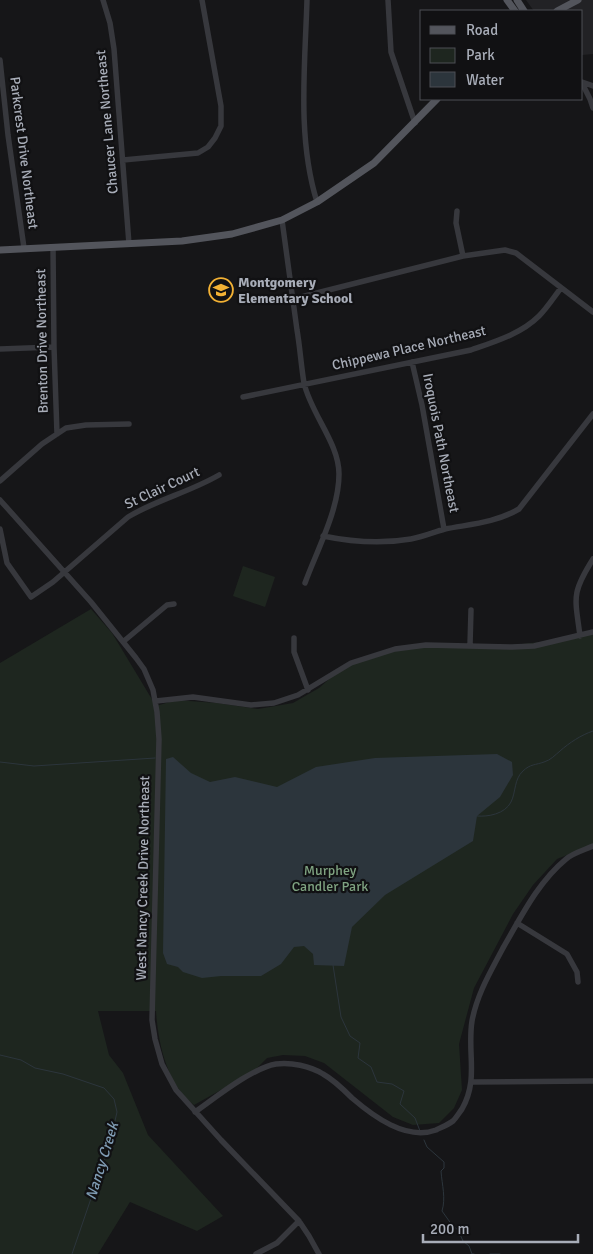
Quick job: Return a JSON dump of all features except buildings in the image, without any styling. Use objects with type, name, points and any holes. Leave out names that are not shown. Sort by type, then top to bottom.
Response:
[{"type":"main road","points":[[559,10],[578,0]]},
{"type":"main road","points":[[0,250],[182,241],[232,234],[282,220],[317,202],[374,163],[436,100]]},
{"type":"street","name":"Chaucer Lane Northeast","points":[[103,0],[110,23],[114,49],[129,244]]},
{"type":"street","points":[[123,160],[198,153],[208,147],[221,126],[221,106],[202,0]]},
{"type":"street","points":[[307,0],[304,136],[312,186],[317,202]]},
{"type":"street","points":[[388,0],[390,52],[415,123]]},
{"type":"street","name":"Parkcrest Drive Northeast","points":[[0,60],[8,135],[24,248]]},
{"type":"street","points":[[583,85],[593,107]]},
{"type":"street","points":[[0,136],[8,135]]},
{"type":"street","points":[[458,211],[456,223],[463,256]]},
{"type":"street","points":[[282,220],[305,385],[316,414],[336,455],[340,472],[339,489],[305,583]]},
{"type":"street","name":"Brenton Drive Northeast","points":[[53,247],[57,434]]},
{"type":"street","points":[[293,299],[463,256],[505,250],[516,253],[593,312]]},
{"type":"street","name":"Chippewa Place Northeast","points":[[243,397],[471,350],[518,332],[540,316],[561,288]]},
{"type":"street","points":[[0,349],[54,347]]},
{"type":"street","name":"Iroquois Path Northeast","points":[[412,362],[422,405],[444,529]]},
{"type":"street","points":[[323,536],[344,540],[391,542],[413,539],[444,529],[485,523],[498,519],[519,509],[593,414]]},
{"type":"street","points":[[0,481],[42,444],[66,428],[86,425],[130,424]]},
{"type":"street","name":"St Clair Court","points":[[0,529],[7,563],[31,597],[64,572],[116,525],[139,510],[191,490],[219,475]]},
{"type":"street","name":"West Nancy Creek Drive Northeast","points":[[0,500],[124,641],[144,668],[156,701],[159,727],[159,765],[152,1020],[162,1064],[176,1090],[299,1222],[319,1254]]},
{"type":"street","points":[[580,636],[575,596],[580,581],[593,559]]},
{"type":"street","points":[[124,641],[167,605],[174,604]]},
{"type":"street","points":[[470,645],[471,610]]},
{"type":"street","points":[[156,701],[193,697],[251,705],[265,704],[290,699],[351,663],[377,654],[413,646],[534,646],[593,632]]},
{"type":"street","points":[[294,638],[294,652],[308,690]]},
{"type":"street","points":[[195,1112],[263,1068],[283,1063],[314,1069],[324,1074],[367,1110],[386,1122],[404,1130],[419,1133],[433,1131],[453,1121],[468,1096],[472,1082],[470,1041],[472,1020],[486,980],[531,900],[551,874],[567,858],[593,846]]},
{"type":"street","points":[[517,923],[567,954],[577,972],[578,982]]},
{"type":"street","points":[[472,1082],[593,1081]]},
{"type":"street","points":[[256,1254],[276,1243],[299,1222]]},
{"type":"shaded area","points":[[526,0],[593,0],[593,54],[583,55],[583,10],[533,10]]},
{"type":"green space","points":[[243,566],[275,577],[265,607],[233,596]]},
{"type":"green space","name":"Murphey Candler Park","points":[[91,609],[112,633],[156,706],[176,700],[258,709],[293,703],[319,688],[345,665],[392,650],[421,647],[494,647],[549,641],[593,633],[593,845],[557,859],[533,885],[513,914],[474,988],[459,1044],[462,1090],[454,1108],[439,1123],[413,1125],[393,1117],[324,1063],[305,1056],[283,1055],[267,1058],[253,1072],[194,1105],[185,1097],[171,1075],[162,1050],[156,1011],[98,1011],[109,1055],[123,1073],[148,1135],[223,1216],[197,1231],[130,1202],[98,1254],[0,1254],[0,663]]},
{"type":"water","points":[[497,754],[512,762],[513,775],[500,797],[477,816],[473,841],[385,895],[352,927],[344,966],[314,965],[313,954],[304,946],[294,947],[281,964],[261,976],[202,978],[167,964],[163,953],[166,759],[173,757],[191,773],[210,782],[235,777],[277,787],[316,767],[375,758]]},
{"type":"waterway","points":[[477,816],[501,812],[511,802],[518,778],[523,771],[549,760],[571,742],[593,731]]},
{"type":"waterway","points":[[0,762],[34,766],[155,758]]},
{"type":"waterway","points":[[333,965],[341,1017],[350,1036],[360,1043],[358,1058],[371,1067],[377,1082],[392,1084],[404,1091],[400,1104],[415,1118],[420,1131]]},
{"type":"waterway","name":"Nancy Creek","points":[[0,1055],[21,1060],[35,1068],[63,1074],[104,1088],[114,1099],[117,1112],[110,1143],[72,1254]]},
{"type":"waterway","points":[[424,1140],[427,1147],[444,1162],[444,1168],[441,1171],[444,1196],[442,1211],[458,1230],[472,1254],[474,1254]]},
{"type":"waterway","points":[[490,1254],[500,1254]]},
{"type":"place","name":"Montgomery Elementary School","points":[[221,290]]}]
